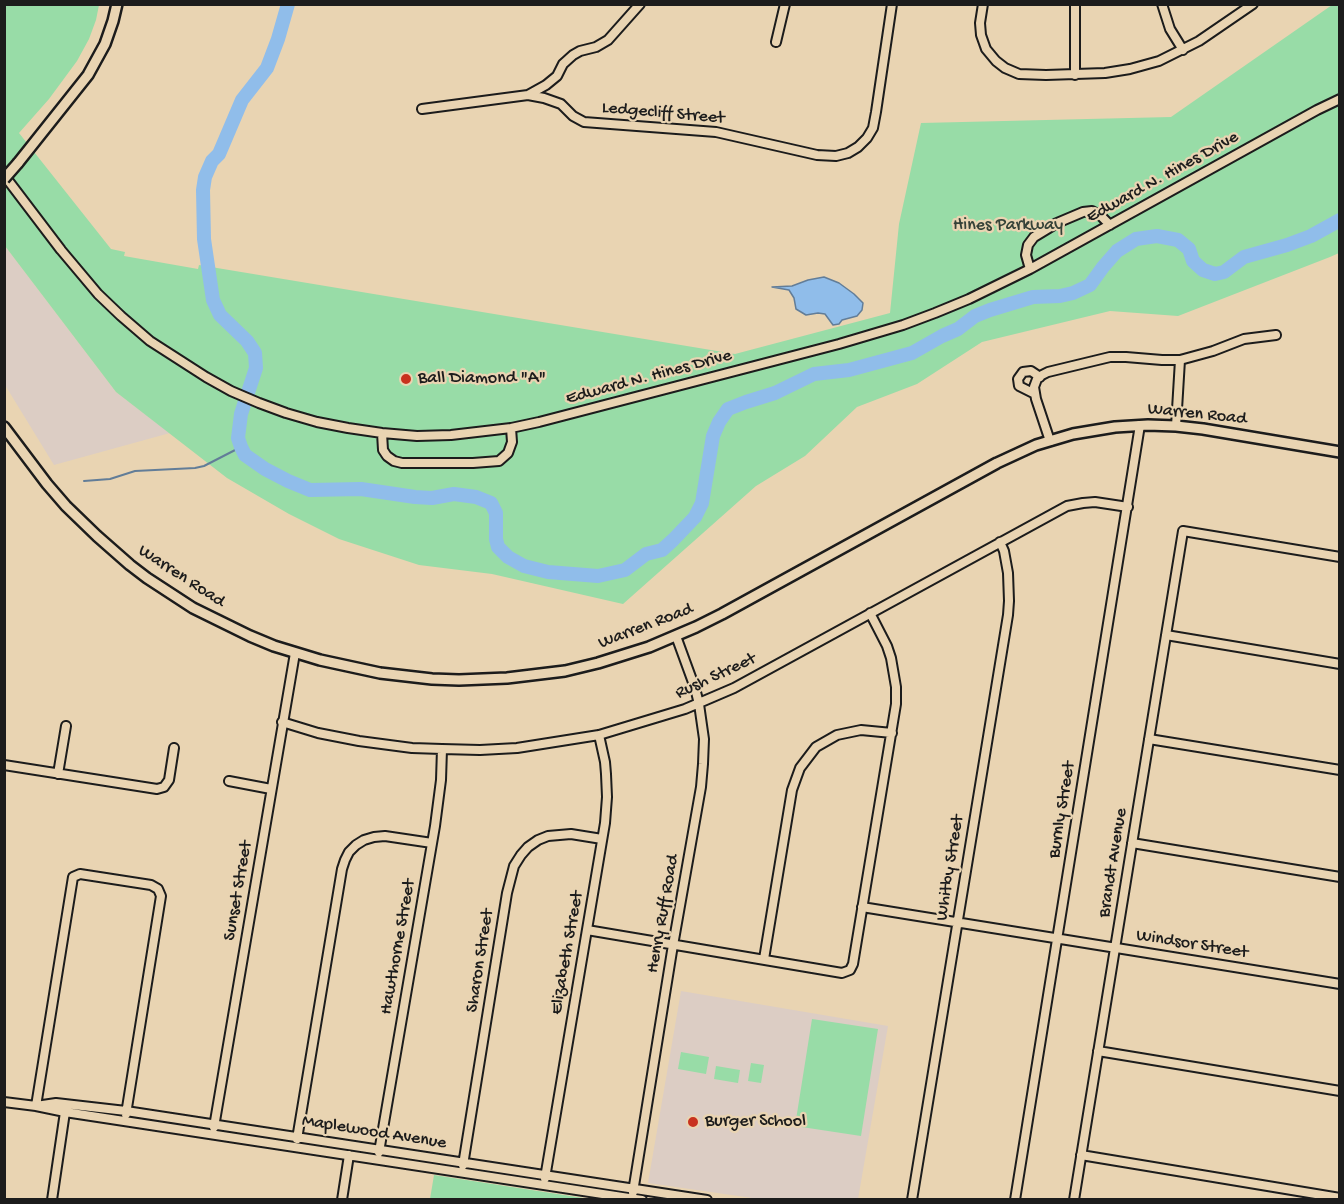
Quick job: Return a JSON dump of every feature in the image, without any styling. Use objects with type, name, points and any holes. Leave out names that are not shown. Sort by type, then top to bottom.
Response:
[{"type":"main road","points":[[4,177],[18,163],[88,75],[105,44],[117,4]]},
{"type":"main road","name":"Warren Road","points":[[4,427],[66,506],[97,536],[130,565],[170,593],[212,618],[250,636],[295,653],[380,673],[432,679],[487,679],[548,673],[629,654],[676,636],[722,614],[991,466],[1050,441],[1094,430],[1140,425],[1176,426],[1340,452]]},
{"type":"street","points":[[528,94],[546,85],[557,76],[563,64],[573,55],[608,40],[640,4]]},
{"type":"street","points":[[777,42],[785,4]]},
{"type":"street","name":"Ledgecliff Street","points":[[422,109],[528,94],[561,104],[573,116],[584,122],[716,132],[822,156],[836,156],[858,147],[873,128],[892,4]]},
{"type":"street","points":[[982,4],[981,35],[986,49],[1005,68],[1019,74],[1076,75],[1130,69],[1159,61],[1212,34],[1253,4]]},
{"type":"street","points":[[1075,4],[1076,75]]},
{"type":"street","points":[[1162,4],[1170,29],[1183,50]]},
{"type":"street","name":"Edward N. Hines Drive","points":[[4,177],[98,294],[150,341],[206,377],[259,403],[316,422],[382,433],[440,435],[481,433],[511,428],[794,356],[903,325],[969,299],[1030,269],[1340,99]]},
{"type":"street","points":[[1030,269],[1026,255],[1028,245],[1034,237],[1057,223],[1083,212],[1092,211],[1110,225]]},
{"type":"street","points":[[1050,441],[1034,387],[1040,376],[1048,372],[1110,357],[1180,360],[1244,339],[1276,335]]},
{"type":"street","points":[[1176,426],[1180,360]]},
{"type":"street","points":[[1035,394],[1019,386],[1018,379],[1023,372],[1031,371],[1040,376]]},
{"type":"street","name":"Burnly Street","points":[[1015,1200],[1140,425]]},
{"type":"street","points":[[382,433],[383,450],[393,461],[473,463],[499,461],[508,453],[512,442],[511,428]]},
{"type":"street","name":"Rush Street","points":[[282,722],[359,741],[442,749],[480,750],[517,747],[599,735],[672,714],[754,678],[1060,509],[1074,504],[1095,502],[1128,507]]},
{"type":"street","name":"Brandt Avenue","points":[[1074,1200],[1184,531],[1340,557]]},
{"type":"street","name":"Whitby Street","points":[[912,1200],[1008,615],[1008,573],[1000,542]]},
{"type":"street","points":[[587,930],[842,973],[848,971],[853,964],[896,704],[894,671],[887,646],[870,613]]},
{"type":"street","points":[[1166,635],[1340,663]]},
{"type":"street","name":"Henry Ruff Road","points":[[632,1199],[702,777],[704,739],[699,704],[676,636]]},
{"type":"street","name":"Sunset Street","points":[[213,1134],[295,653]]},
{"type":"street","points":[[58,774],[66,726]]},
{"type":"street","points":[[764,959],[792,790],[800,768],[816,747],[837,735],[861,730],[892,733]]},
{"type":"street","name":"Elizabeth Street","points":[[544,1185],[606,810],[605,762],[599,735]]},
{"type":"street","points":[[1149,739],[1340,770]]},
{"type":"street","points":[[4,765],[156,789],[162,788],[169,780],[174,748]]},
{"type":"street","name":"Hawthorne Street","points":[[378,1159],[432,843],[442,749]]},
{"type":"street","points":[[229,782],[271,789]]},
{"type":"street","name":"Sharon Street","points":[[462,1172],[507,893],[514,866],[528,847],[548,836],[571,834],[602,838]]},
{"type":"street","points":[[296,1147],[345,860],[356,845],[374,837],[385,836],[432,843]]},
{"type":"street","points":[[1132,843],[1340,877]]},
{"type":"street","points":[[36,1106],[73,877],[80,874],[151,885],[159,891],[161,900],[125,1121]]},
{"type":"street","name":"Windsor Street","points":[[862,907],[1340,984]]},
{"type":"street","points":[[1098,1051],[1340,1091]]},
{"type":"street","name":"Maplewood Avenue","points":[[4,1102],[642,1200]]},
{"type":"street","name":"Maplewood Avenue","points":[[36,1106],[56,1103],[214,1124],[707,1200]]},
{"type":"street","points":[[52,1200],[65,1112]]},
{"type":"street","points":[[342,1200],[349,1155]]},
{"type":"street","points":[[1081,1155],[1340,1198]]},
{"type":"shaded area","points":[[5,246],[116,392],[170,433],[54,465],[5,385]]},
{"type":"shaded area","points":[[681,991],[888,1026],[858,1199],[759,1199],[648,1183]]},
{"type":"green space","name":"Hines Parkway","points":[[5,5],[99,5],[89,39],[77,61],[49,99],[19,133],[111,249],[125,252],[124,256],[198,269],[199,265],[735,354],[890,313],[899,224],[921,123],[1171,117],[1332,5],[1339,5],[1339,253],[1178,316],[1110,311],[982,342],[917,384],[857,407],[805,456],[756,486],[623,604],[492,574],[419,565],[339,539],[289,514],[227,478],[116,392],[5,246]]},
{"type":"green space","points":[[812,1019],[878,1029],[861,1136],[795,1126]]},
{"type":"green space","points":[[681,1052],[709,1057],[706,1074],[678,1069]]},
{"type":"green space","points":[[751,1063],[764,1065],[761,1083],[748,1081]]},
{"type":"green space","points":[[716,1066],[740,1070],[738,1083],[714,1079]]},
{"type":"green space","points":[[434,1175],[590,1199],[430,1199]]},
{"type":"water","points":[[824,277],[839,283],[863,303],[862,310],[857,316],[833,325],[825,314],[806,315],[796,309],[794,298],[789,290],[772,287],[792,286]]},
{"type":"waterway","points":[[288,4],[267,68],[242,100],[219,154],[212,161],[205,177],[203,190],[204,239],[213,300],[220,315],[247,341],[255,353],[256,368],[241,414],[238,438],[241,447],[245,455],[265,469],[310,490],[361,489],[432,498],[454,494],[476,497],[491,503],[496,513],[498,547],[508,557],[524,566],[548,572],[598,576],[625,570],[646,554],[662,550],[695,517],[702,503],[713,436],[728,409],[775,393],[814,374],[849,370],[912,353],[958,329],[975,316],[990,310],[1033,297],[1073,293],[1090,285],[1117,251],[1136,239],[1157,236],[1178,240],[1189,249],[1193,261],[1203,270],[1215,274],[1224,272],[1244,257],[1311,236],[1340,220]]},
{"type":"waterway","points":[[84,481],[110,479],[135,471],[195,468],[204,466],[241,447]]},
{"type":"place","name":"Ball Diamond \"A\"","points":[[406,379]]},
{"type":"place","name":"Burger School","points":[[693,1122]]}]
